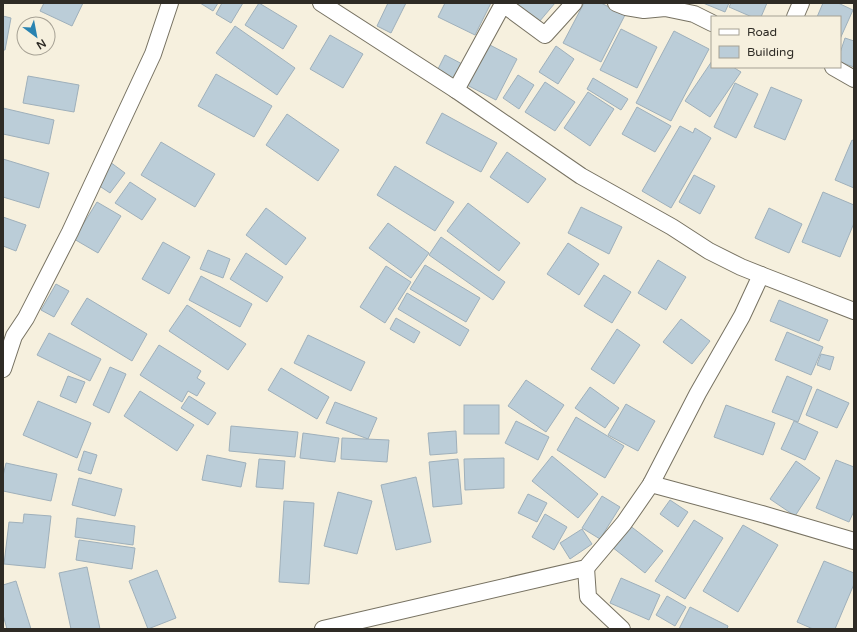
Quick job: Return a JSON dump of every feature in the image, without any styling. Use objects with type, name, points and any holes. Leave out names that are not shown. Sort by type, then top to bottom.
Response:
[{"type":"street","points":[[3,370],[9,335],[26,318],[70,232],[153,54],[170,3]]},
{"type":"street","points":[[321,3],[456,90],[580,176],[672,228],[709,251],[741,267],[854,311]]},
{"type":"street","points":[[456,90],[503,4],[545,35],[574,3]]},
{"type":"street","points":[[616,3],[626,7],[644,10],[665,8],[694,14],[711,23]]},
{"type":"street","points":[[795,16],[801,3]]},
{"type":"street","points":[[835,68],[854,78]]},
{"type":"street","points":[[323,629],[586,568],[624,523],[651,484],[698,393],[742,316],[762,275]]},
{"type":"street","points":[[651,484],[854,541]]},
{"type":"street","points":[[586,568],[588,598],[622,629]]},
{"type":"building","points":[[44,3],[83,3],[72,26],[56,18],[56,16],[51,16],[40,11]]},
{"type":"building","points":[[200,3],[218,3],[213,11]]},
{"type":"building","points":[[222,3],[243,3],[231,23],[216,14]]},
{"type":"building","points":[[259,3],[297,26],[283,49],[245,25]]},
{"type":"building","points":[[388,3],[406,3],[391,33],[377,26]]},
{"type":"building","points":[[445,3],[491,3],[475,35],[438,17]]},
{"type":"building","points":[[515,3],[555,3],[539,22]]},
{"type":"building","points":[[584,3],[601,3],[625,15],[601,62],[563,43]]},
{"type":"building","points":[[703,3],[729,3],[725,12]]},
{"type":"building","points":[[731,3],[767,3],[761,16],[750,16],[729,7]]},
{"type":"building","points":[[823,3],[838,3],[853,10],[841,37],[841,16],[817,16]]},
{"type":"building","points":[[3,16],[11,18],[5,50],[3,50]]},
{"type":"building","points":[[235,26],[295,68],[277,95],[216,53]]},
{"type":"building","points":[[621,29],[657,47],[637,88],[600,70]]},
{"type":"building","points":[[674,31],[709,49],[671,121],[636,103]]},
{"type":"building","points":[[330,35],[363,54],[343,88],[310,69]]},
{"type":"building","points":[[845,38],[854,41],[854,67],[841,62],[841,50]]},
{"type":"building","points":[[486,43],[517,59],[496,100],[465,84]]},
{"type":"building","points":[[556,46],[574,59],[558,84],[539,72]]},
{"type":"building","points":[[445,55],[466,66],[458,82],[437,71]]},
{"type":"building","points":[[711,62],[711,68],[735,68],[741,72],[710,117],[685,101]]},
{"type":"building","points":[[216,74],[272,106],[254,137],[198,106]]},
{"type":"building","points":[[518,75],[534,85],[519,109],[503,98]]},
{"type":"building","points":[[28,76],[79,85],[74,112],[23,103]]},
{"type":"building","points":[[593,78],[628,99],[621,110],[587,89]]},
{"type":"building","points":[[545,82],[575,102],[555,131],[525,112]]},
{"type":"building","points":[[735,83],[758,94],[736,138],[714,127]]},
{"type":"building","points":[[771,87],[802,100],[785,140],[754,127]]},
{"type":"building","points":[[588,92],[614,109],[590,146],[564,128]]},
{"type":"building","points":[[637,107],[671,126],[655,152],[622,134]]},
{"type":"building","points":[[3,108],[54,120],[49,144],[3,134]]},
{"type":"building","points":[[442,113],[497,143],[481,172],[426,143]]},
{"type":"building","points":[[287,114],[339,150],[318,181],[266,145]]},
{"type":"building","points":[[680,126],[693,133],[695,128],[711,138],[671,208],[642,191]]},
{"type":"building","points":[[852,140],[854,141],[854,188],[835,180]]},
{"type":"building","points":[[161,142],[215,174],[195,207],[141,175]]},
{"type":"building","points":[[507,152],[546,179],[528,203],[490,177]]},
{"type":"building","points":[[3,159],[49,173],[39,208],[3,197]]},
{"type":"building","points":[[110,162],[125,173],[110,193],[95,183]]},
{"type":"building","points":[[395,166],[454,202],[435,231],[377,195]]},
{"type":"building","points":[[694,175],[715,186],[700,214],[679,202]]},
{"type":"building","points":[[130,182],[156,199],[142,220],[115,203]]},
{"type":"building","points":[[823,192],[854,205],[854,223],[840,257],[802,242]]},
{"type":"building","points":[[97,202],[121,216],[98,253],[74,239]]},
{"type":"building","points":[[468,203],[520,243],[499,271],[447,231]]},
{"type":"building","points":[[581,207],[622,227],[609,254],[568,233]]},
{"type":"building","points":[[266,208],[306,238],[286,265],[246,235]]},
{"type":"building","points":[[769,208],[802,224],[789,253],[755,238]]},
{"type":"building","points":[[3,217],[26,225],[16,251],[3,246]]},
{"type":"building","points":[[388,223],[429,253],[411,278],[369,248]]},
{"type":"building","points":[[441,237],[505,282],[493,300],[429,255]]},
{"type":"building","points":[[163,242],[190,257],[169,294],[142,279]]},
{"type":"building","points":[[568,243],[599,264],[579,295],[547,274]]},
{"type":"building","points":[[208,250],[230,259],[223,278],[200,269]]},
{"type":"building","points":[[246,253],[283,277],[267,302],[230,279]]},
{"type":"building","points":[[658,260],[686,277],[666,310],[638,293]]},
{"type":"building","points":[[425,265],[480,298],[466,322],[410,289]]},
{"type":"building","points":[[386,266],[411,282],[385,323],[360,307]]},
{"type":"building","points":[[604,275],[631,292],[612,323],[584,306]]},
{"type":"building","points":[[201,276],[252,304],[240,327],[189,300]]},
{"type":"building","points":[[56,284],[69,291],[54,317],[41,310]]},
{"type":"building","points":[[407,293],[469,330],[460,346],[398,309]]},
{"type":"building","points":[[87,298],[147,334],[132,361],[71,324]]},
{"type":"building","points":[[779,300],[828,320],[819,341],[770,321]]},
{"type":"building","points":[[187,305],[246,344],[228,370],[169,331]]},
{"type":"building","points":[[396,318],[420,332],[414,343],[390,329]]},
{"type":"building","points":[[681,319],[710,341],[692,364],[663,342]]},
{"type":"building","points":[[617,329],[640,345],[614,384],[591,369]]},
{"type":"building","points":[[787,332],[823,347],[811,375],[775,360]]},
{"type":"building","points":[[49,333],[101,359],[90,381],[37,355]]},
{"type":"building","points":[[308,335],[365,362],[351,391],[294,363]]},
{"type":"building","points":[[159,345],[201,371],[197,378],[205,383],[197,396],[188,391],[182,402],[140,375]]},
{"type":"building","points":[[821,354],[834,357],[830,370],[817,365]]},
{"type":"building","points":[[110,367],[126,374],[109,413],[93,405]]},
{"type":"building","points":[[281,368],[329,397],[317,419],[268,390]]},
{"type":"building","points":[[68,376],[85,382],[76,403],[60,396]]},
{"type":"building","points":[[787,376],[812,387],[798,422],[772,412]]},
{"type":"building","points":[[526,380],[564,405],[546,432],[508,406]]},
{"type":"building","points":[[590,387],[619,408],[605,428],[575,408]]},
{"type":"building","points":[[817,389],[849,403],[837,428],[806,415]]},
{"type":"building","points":[[140,391],[194,425],[177,451],[124,416]]},
{"type":"building","points":[[189,396],[216,413],[208,425],[181,408]]},
{"type":"building","points":[[38,401],[91,423],[77,458],[23,435]]},
{"type":"building","points":[[335,402],[377,418],[368,439],[326,423]]},
{"type":"building","points":[[626,404],[655,421],[638,451],[608,435]]},
{"type":"building","points":[[464,405],[499,405],[499,434],[464,434]]},
{"type":"building","points":[[726,405],[775,423],[763,455],[714,437]]},
{"type":"building","points":[[576,417],[624,446],[605,478],[557,450]]},
{"type":"building","points":[[516,421],[549,437],[538,460],[505,443]]},
{"type":"building","points":[[794,421],[818,432],[805,460],[781,449]]},
{"type":"building","points":[[231,426],[298,432],[295,457],[229,451]]},
{"type":"building","points":[[456,431],[457,453],[430,455],[428,433]]},
{"type":"building","points":[[303,433],[339,438],[335,462],[300,458]]},
{"type":"building","points":[[342,438],[389,440],[387,462],[341,459]]},
{"type":"building","points":[[84,451],[97,455],[91,474],[78,470]]},
{"type":"building","points":[[207,455],[246,463],[241,487],[202,480]]},
{"type":"building","points":[[552,456],[598,494],[578,518],[532,481]]},
{"type":"building","points":[[504,458],[504,488],[465,490],[464,459]]},
{"type":"building","points":[[259,459],[285,461],[283,489],[256,487]]},
{"type":"building","points":[[458,459],[462,504],[433,507],[429,462]]},
{"type":"building","points":[[836,460],[854,467],[854,511],[849,522],[816,508]]},
{"type":"building","points":[[796,461],[820,478],[795,516],[770,499]]},
{"type":"building","points":[[6,463],[57,474],[51,501],[3,491],[3,476]]},
{"type":"building","points":[[416,477],[431,542],[396,550],[381,485]]},
{"type":"building","points":[[79,478],[122,489],[115,516],[72,505]]},
{"type":"building","points":[[338,492],[372,501],[357,554],[324,546]]},
{"type":"building","points":[[528,494],[547,503],[537,522],[518,513]]},
{"type":"building","points":[[602,496],[620,507],[600,539],[582,528]]},
{"type":"building","points":[[670,500],[688,512],[678,527],[660,514]]},
{"type":"building","points":[[284,501],[314,503],[309,584],[279,582]]},
{"type":"building","points":[[24,514],[51,516],[45,568],[4,564],[9,522],[23,523]]},
{"type":"building","points":[[545,514],[567,527],[554,550],[532,537]]},
{"type":"building","points":[[77,518],[135,526],[133,545],[75,537]]},
{"type":"building","points":[[694,520],[723,538],[685,599],[655,581]]},
{"type":"building","points":[[629,525],[663,551],[645,573],[612,547]]},
{"type":"building","points":[[743,525],[778,545],[738,612],[703,591]]},
{"type":"building","points":[[582,529],[592,544],[570,559],[560,543]]},
{"type":"building","points":[[79,540],[135,548],[132,569],[76,560]]},
{"type":"building","points":[[824,561],[854,573],[854,584],[835,629],[813,629],[797,622]]},
{"type":"building","points":[[87,567],[100,629],[71,629],[59,573]]},
{"type":"building","points":[[157,570],[176,618],[148,629],[129,581]]},
{"type":"building","points":[[621,578],[660,595],[649,620],[610,603]]},
{"type":"building","points":[[16,581],[31,629],[7,629],[3,615],[3,585]]},
{"type":"building","points":[[667,596],[686,607],[675,626],[656,615]]},
{"type":"building","points":[[690,607],[728,626],[727,629],[679,629]]}]
